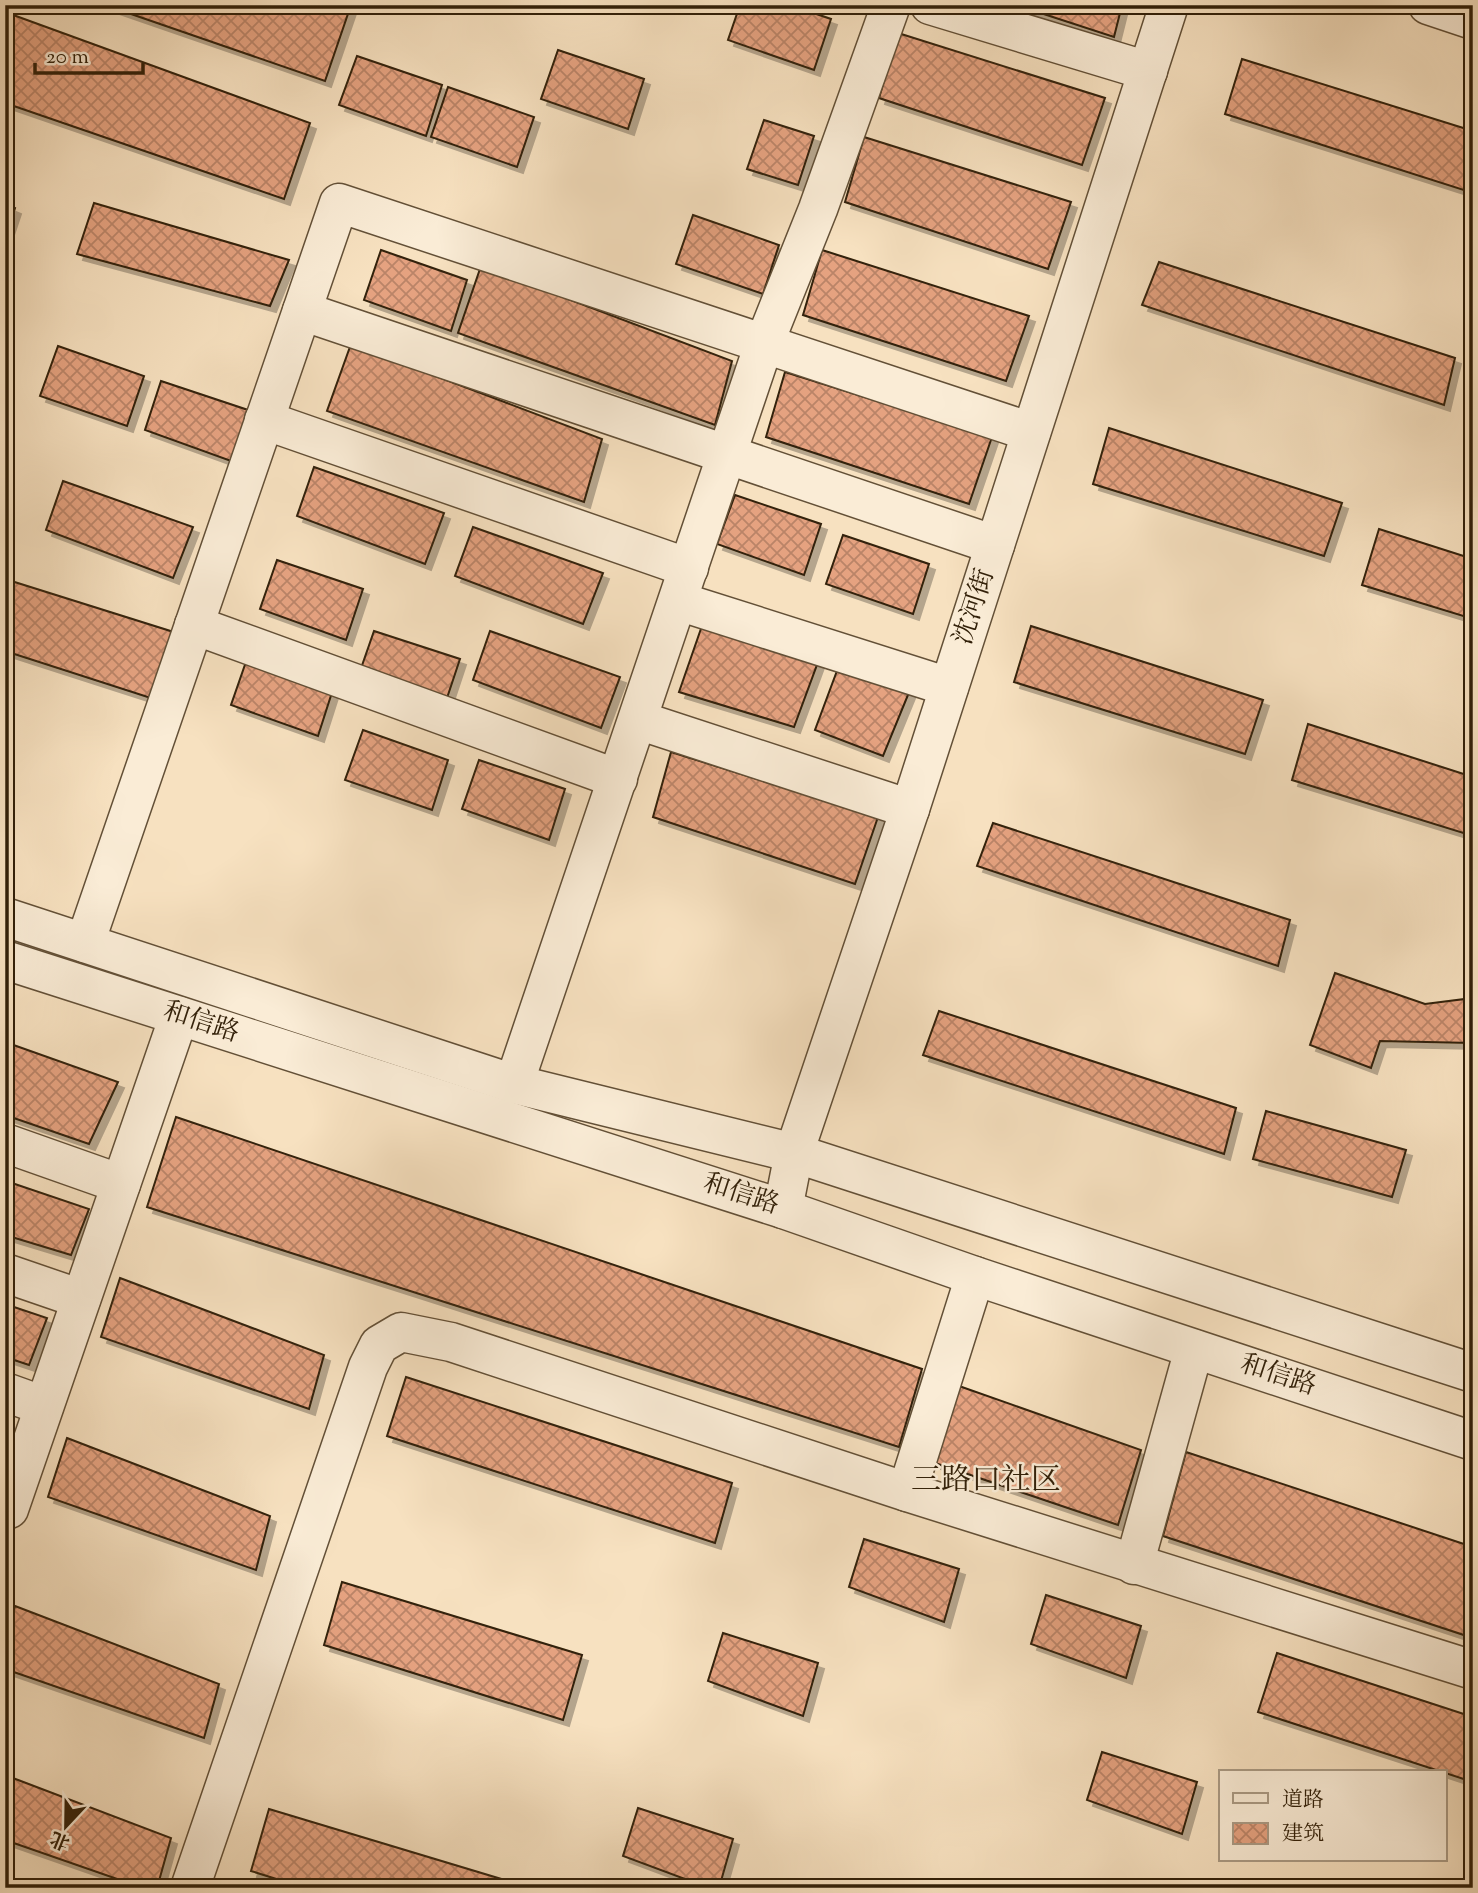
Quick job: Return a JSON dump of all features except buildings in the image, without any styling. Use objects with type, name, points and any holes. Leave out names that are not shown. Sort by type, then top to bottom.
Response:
[{"type":"street","points":[[514,1084],[764,344],[818,209],[891,5]]},
{"type":"street","points":[[930,5],[1147,71]]},
{"type":"street","name":"沈河街","points":[[783,1209],[794,1153],[910,809],[1169,5]]},
{"type":"street","points":[[1428,5],[1473,20]]},
{"type":"street","points":[[85,943],[339,204],[1031,432]]},
{"type":"street","points":[[302,311],[995,545]]},
{"type":"street","points":[[264,420],[949,687]]},
{"type":"street","points":[[194,625],[618,779]]},
{"type":"street","points":[[638,720],[910,809]]},
{"type":"street","name":"和信路","points":[[5,916],[514,1084],[794,1153],[1473,1373]]},
{"type":"street","name":"和信路","points":[[5,960],[783,1209],[975,1276],[1473,1441]]},
{"type":"street","points":[[5,1507],[9,1509],[179,1016]]},
{"type":"street","points":[[5,1143],[121,1184]]},
{"type":"street","points":[[5,1273],[81,1299]]},
{"type":"street","points":[[907,1492],[975,1276]]},
{"type":"street","points":[[190,1888],[368,1367],[379,1345],[401,1332],[452,1342],[907,1492],[1473,1670]]},
{"type":"street","points":[[1135,1565],[1194,1349]]},
{"type":"street","points":[[5,1392],[44,1406]]},
{"type":"district","name":"三路口社区","points":[[986,1481]]}]
